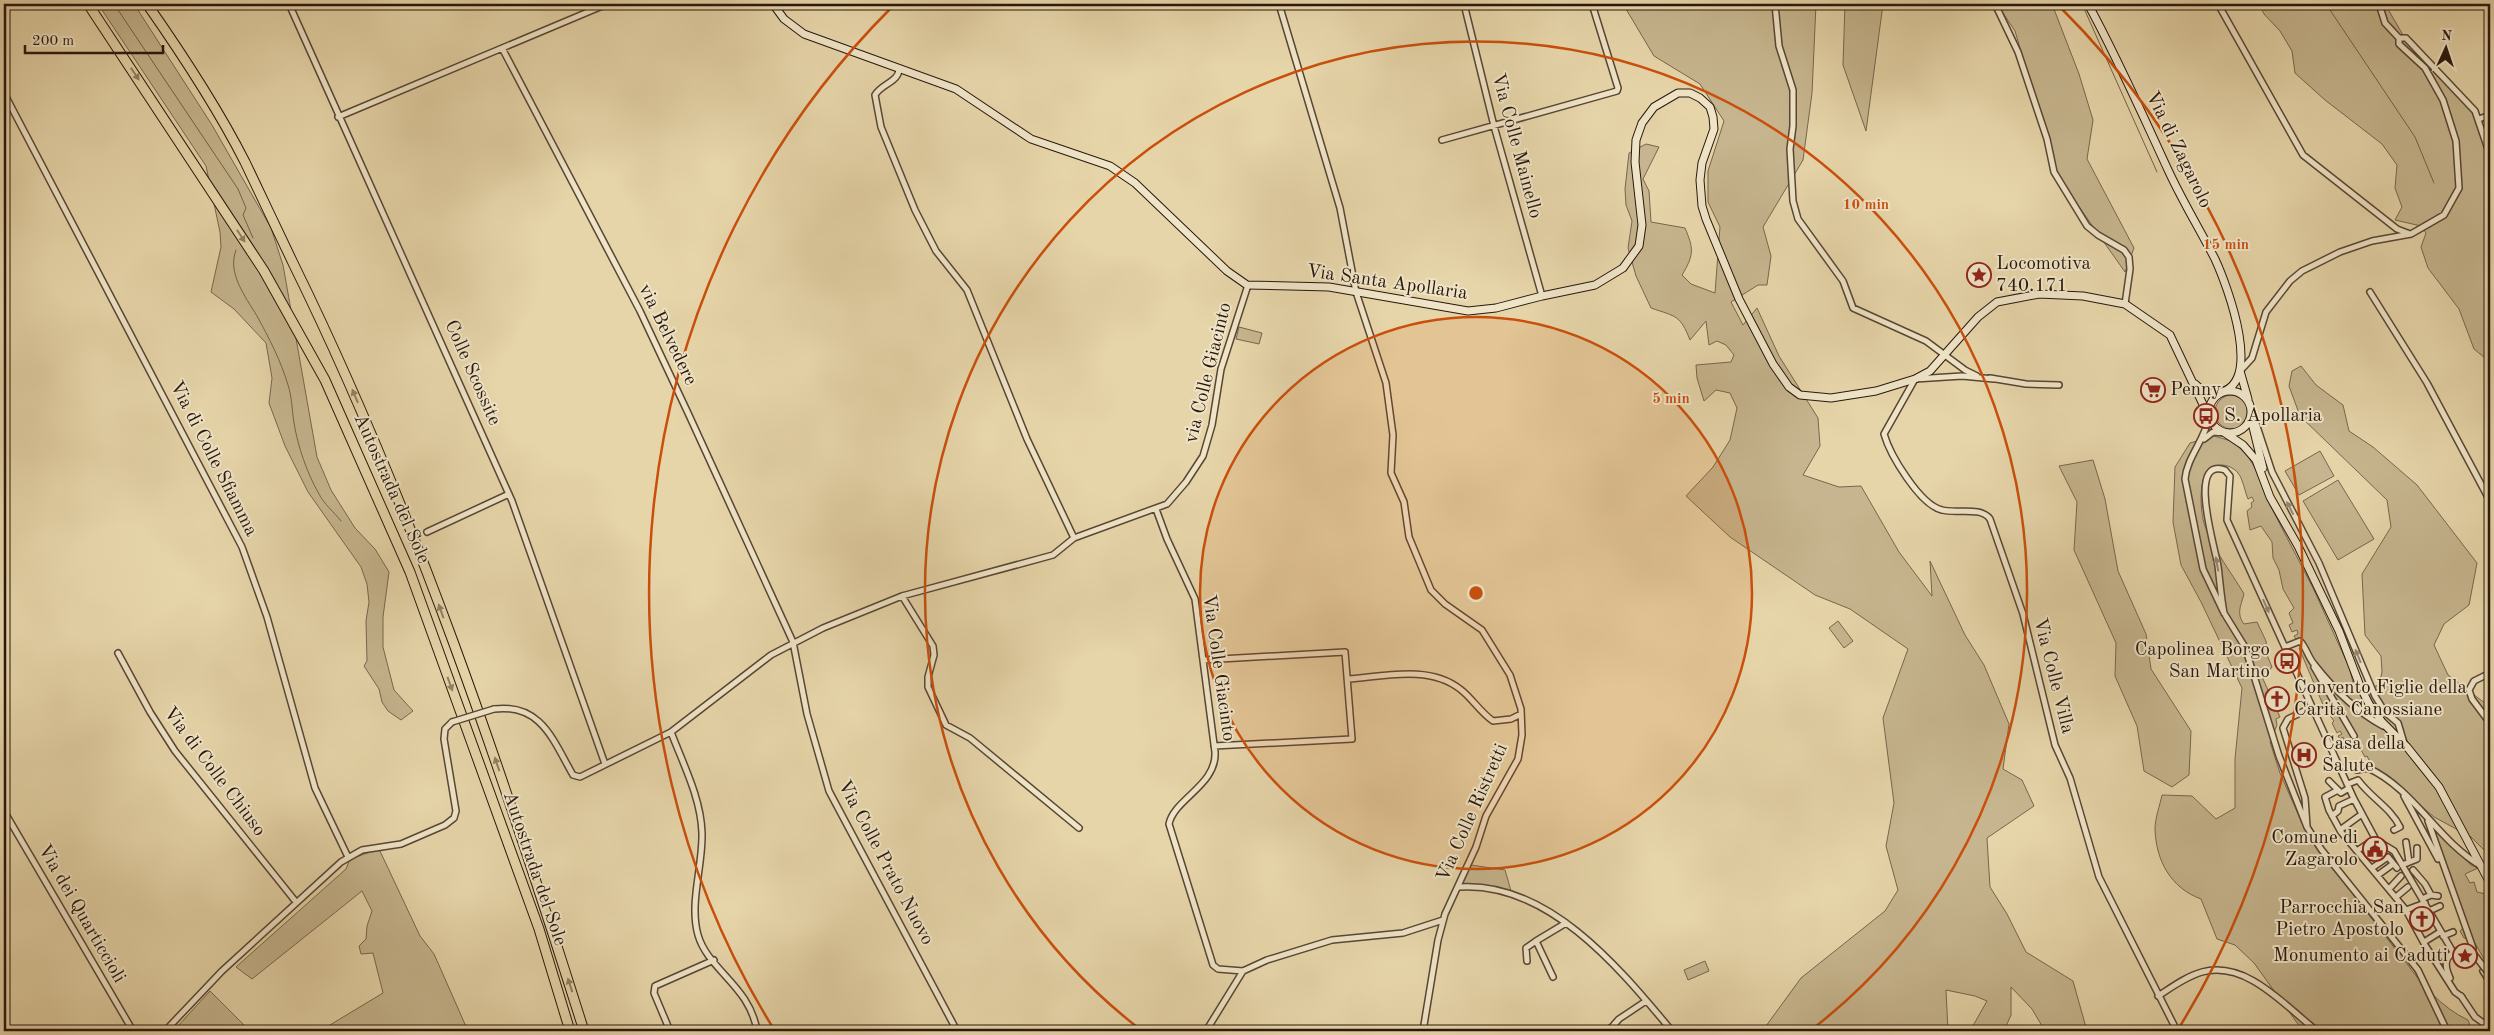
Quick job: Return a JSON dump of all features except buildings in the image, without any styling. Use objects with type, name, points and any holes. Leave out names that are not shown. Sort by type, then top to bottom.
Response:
[{"type":"highway","name":"Autostrada del Sole","points":[[88,4],[264,271],[325,380],[410,572],[539,928],[570,1031]]},
{"type":"highway","name":"Autostrada del Sole","points":[[147,4],[196,78],[244,161],[337,353],[433,590],[494,757],[584,1031]]},
{"type":"street","name":"Colle Scossite","points":[[289,4],[338,117],[509,494],[605,764]]},
{"type":"street","points":[[338,117],[606,4]]},
{"type":"street","points":[[773,4],[784,20],[801,33],[966,95],[992,115],[1031,139],[1110,166],[1135,184],[1240,282],[1248,285]]},
{"type":"street","name":"Via Colle Ristretti","points":[[1279,4],[1340,208],[1356,292],[1386,383],[1393,435],[1391,473],[1404,502],[1409,537],[1431,590],[1438,598],[1482,630],[1510,675],[1521,714],[1522,735],[1518,760],[1486,816],[1476,847],[1459,887],[1452,895],[1443,920],[1423,1031]]},
{"type":"street","name":"Via Colle Mainello","points":[[1464,4],[1494,126],[1542,296]]},
{"type":"street","points":[[1442,140],[1618,90],[1592,4]]},
{"type":"street","points":[[1774,4],[1779,46],[1793,90],[1794,109],[1790,168],[1793,201],[1798,218],[1843,281],[1853,308],[1914,335],[1974,375],[1994,379]]},
{"type":"street","points":[[1995,4],[2018,52],[2047,139],[2054,172],[2087,226],[2098,235],[2124,250],[2129,257],[2130,269],[2125,304]]},
{"type":"street","name":"Via di Zagarolo","points":[[2088,4],[2182,200],[2215,260],[2231,300],[2240,338],[2240,371],[2248,400]]},
{"type":"street","points":[[2218,4],[2270,100],[2303,155],[2397,229],[2411,234]]},
{"type":"street","points":[[2378,4],[2385,23],[2399,38],[2400,44],[2425,68],[2443,100],[2456,141],[2459,188],[2444,215],[2411,234],[2372,241],[2340,252],[2302,272],[2290,281],[2266,312],[2252,358],[2240,371],[2235,384],[2213,399],[2199,446],[2187,468],[2185,486],[2203,568],[2224,613],[2245,647],[2275,746],[2307,827],[2321,849],[2418,970],[2447,1031]]},
{"type":"street","points":[[2399,38],[2406,38],[2471,104],[2479,118],[2490,155]]},
{"type":"street","name":"via Belvedere","points":[[502,48],[640,311],[793,642]]},
{"type":"street","points":[[899,70],[897,77],[879,89],[875,95],[881,127],[915,210],[933,246],[967,290],[1027,438],[1074,538]]},
{"type":"street","name":"Via di Colle Sfiamma","points":[[4,93],[242,547],[267,617],[315,788],[348,857]]},
{"type":"street","name":"Via Santa Apollaria","points":[[1248,285],[1319,287],[1468,311],[1496,308],[1542,296],[1595,286],[1618,272],[1635,254],[1640,242],[1642,225],[1634,150],[1638,131],[1648,114],[1662,100],[1678,93],[1690,93],[1706,103],[1714,117],[1714,129],[1702,163],[1700,180],[1702,206],[1706,219],[1739,299],[1773,364],[1789,387],[1806,397],[1831,398],[1876,391],[1916,379],[1930,371],[1982,313],[2003,300],[2045,294],[2083,296],[2125,304],[2170,335],[2209,417]]},
{"type":"street","points":[[2479,118],[2490,115]]},
{"type":"street","name":"via Colle Giacinto","points":[[348,857],[370,848],[401,844],[445,826],[454,818],[456,811],[444,739],[445,729],[452,722],[494,709],[515,709],[533,715],[556,744],[576,777],[581,777],[671,732],[771,655],[793,642],[902,596],[1053,555],[1074,538],[1156,509],[1174,498],[1203,456],[1212,425],[1222,369],[1248,285]]},
{"type":"street","points":[[2370,292],[2427,383],[2490,501]]},
{"type":"street","points":[[1916,379],[1962,376],[2053,386],[2059,385]]},
{"type":"street","name":"Via Colle Villa","points":[[1916,379],[1884,434],[1888,448],[1913,485],[1931,505],[1941,510],[1982,513],[1990,519],[2022,614],[2055,745],[2070,778],[2099,877],[2158,996],[2178,1031]]},
{"type":"street","points":[[2193,382],[2208,393],[2236,391],[2248,400],[2272,472],[2320,563],[2376,700],[2385,712],[2398,723],[2404,743]]},
{"type":"street","points":[[2251,408],[2251,419],[2270,498]]},
{"type":"street","points":[[2209,417],[2214,426],[2241,443],[2253,455],[2270,498],[2298,546],[2335,622],[2361,690],[2372,709],[2404,743],[2444,795],[2490,883]]},
{"type":"street","points":[[2199,446],[2210,433],[2232,434],[2243,429],[2251,419]]},
{"type":"street","points":[[2224,613],[2205,499],[2207,477],[2212,470],[2218,468],[2226,470],[2230,476],[2226,514],[2290,660],[2354,799],[2375,839],[2392,849],[2397,866]]},
{"type":"street","points":[[428,532],[509,494]]},
{"type":"street","name":"Via Colle Giacinto","points":[[1156,509],[1167,539],[1193,594],[1215,757],[1213,766],[1192,795],[1172,814],[1170,829],[1213,965],[1218,969],[1243,971]]},
{"type":"street","points":[[902,596],[933,646],[934,655],[928,677],[928,687],[946,725],[970,738],[1079,828]]},
{"type":"street","points":[[2285,647],[2300,641],[2354,736]]},
{"type":"street","name":"Via Colle Prato Nuovo","points":[[793,642],[807,714],[828,792],[957,1031]]},
{"type":"street","name":"Via di Colle Chiuso","points":[[118,652],[150,712],[175,751],[296,902]]},
{"type":"street","points":[[1203,660],[1345,652],[1349,679],[1352,739],[1214,746]]},
{"type":"street","points":[[2312,662],[2362,712],[2388,728]]},
{"type":"street","points":[[2490,673],[2474,681],[2469,690],[2472,699],[2490,724]]},
{"type":"street","points":[[1349,679],[1415,674],[1433,675],[1459,688],[1493,721],[1511,719],[1521,714]]},
{"type":"street","points":[[2307,827],[2305,798],[2283,728],[2288,719],[2312,707]]},
{"type":"street","points":[[671,732],[701,820],[702,856],[696,915],[699,938],[748,1004],[757,1031]]},
{"type":"street","points":[[2340,769],[2350,765],[2357,770],[2370,768],[2401,792],[2452,845],[2482,867]]},
{"type":"street","points":[[2394,830],[2400,827],[2391,812],[2370,796],[2358,780],[2340,792],[2325,797],[2340,830],[2406,910],[2456,993],[2462,997]]},
{"type":"street","points":[[2329,781],[2340,792],[2344,803]]},
{"type":"street","points":[[2401,792],[2450,884]]},
{"type":"street","points":[[2332,816],[2338,811],[2339,806],[2354,799]]},
{"type":"street","name":"Via dei Quarticcioli","points":[[4,812],[133,1031]]},
{"type":"street","points":[[2340,830],[2362,814]]},
{"type":"street","points":[[2427,818],[2474,948]]},
{"type":"street","points":[[2358,850],[2375,839]]},
{"type":"street","points":[[2406,842],[2409,862]]},
{"type":"street","points":[[2378,875],[2417,859],[2417,848]]},
{"type":"street","points":[[165,1031],[222,971],[296,902],[348,857]]},
{"type":"street","points":[[2372,868],[2388,857],[2397,866],[2423,901],[2452,952]]},
{"type":"street","points":[[2413,870],[2426,884],[2431,895]]},
{"type":"street","points":[[2390,889],[2402,876]]},
{"type":"street","points":[[1459,887],[1497,889],[1516,895],[1566,924],[1601,954],[1672,1031]]},
{"type":"street","points":[[2396,897],[2408,887]]},
{"type":"street","points":[[2406,910],[2431,895],[2438,896]]},
{"type":"street","points":[[2429,911],[2440,906]]},
{"type":"street","points":[[1206,1031],[1243,971],[1266,960],[1332,940],[1397,934],[1443,920]]},
{"type":"street","points":[[1528,961],[1526,948],[1566,924]]},
{"type":"street","points":[[2424,942],[2442,934],[2453,932]]},
{"type":"street","points":[[1536,941],[1553,977]]},
{"type":"street","points":[[2488,1027],[2476,1017],[2462,997],[2446,965],[2446,959],[2452,952],[2473,952],[2490,975]]},
{"type":"street","points":[[670,1031],[654,993],[655,986],[660,982],[714,960]]},
{"type":"street","points":[[2483,970],[2490,982]]},
{"type":"street","points":[[2158,996],[2203,972],[2234,974],[2261,985],[2317,1031]]},
{"type":"street","points":[[1605,1031],[1612,1027],[1619,1019],[1646,1002]]},
{"type":"shaded area","points":[[98,4],[134,4],[212,125],[271,228],[283,265],[317,457],[331,490],[355,528],[375,549],[389,572],[383,617],[383,647],[394,690],[413,711],[401,720],[388,711],[382,702],[379,689],[364,666],[367,661],[366,621],[369,602],[367,584],[361,567],[308,492],[285,446],[269,403],[272,378],[266,343],[234,309],[211,292],[221,247],[220,232],[206,166]]},
{"type":"shaded area","points":[[1623,4],[1816,4],[1812,93],[1803,160],[1763,227],[1771,256],[1767,285],[1758,285],[1731,302],[1743,325],[1757,308],[1779,356],[1818,418],[1820,446],[1803,475],[1839,487],[1861,486],[1899,552],[1932,596],[1930,561],[1965,635],[1984,665],[2009,724],[2003,769],[2022,780],[2034,806],[1987,838],[1990,887],[2007,914],[2026,952],[2073,981],[2087,1031],[2045,1031],[2032,1009],[2011,987],[2011,1015],[2004,1031],[1970,1031],[1987,1001],[1975,996],[1946,990],[1948,1031],[1772,1031],[1766,1026],[1801,978],[1885,911],[1898,890],[1886,846],[1894,803],[1883,718],[1908,649],[1850,609],[1815,595],[1730,537],[1686,496],[1713,467],[1730,440],[1737,408],[1730,393],[1716,390],[1704,401],[1697,378],[1696,365],[1731,362],[1734,355],[1726,345],[1717,341],[1709,345],[1706,321],[1690,340],[1680,321],[1672,315],[1651,308],[1636,276],[1628,248],[1632,221],[1626,205],[1625,189],[1629,153],[1646,144],[1659,147],[1643,179],[1649,191],[1651,222],[1685,228],[1690,241],[1691,257],[1682,275],[1691,284],[1715,293],[1720,227],[1708,202],[1708,171],[1724,121],[1700,84],[1654,56]]},
{"type":"shaded area","points":[[1845,4],[1883,4],[1866,131],[1843,65]]},
{"type":"shaded area","points":[[1997,4],[2052,4],[2079,74],[2093,120],[2087,159],[2134,248],[2125,272],[2058,177],[2015,31]]},
{"type":"shaded area","points":[[2259,4],[2385,4],[2403,35],[2437,75],[2452,86],[2474,115],[2490,162],[2490,362],[2474,349],[2459,309],[2428,268],[2421,247],[2426,233],[2421,226],[2395,220],[2402,207],[2395,188],[2397,165],[2382,144],[2325,100],[2295,73],[2292,51],[2280,31],[2264,14]]},
{"type":"shaded area","points":[[1239,327],[1262,333],[1259,344],[1236,339]]},
{"type":"shaded area","points":[[2301,366],[2316,385],[2343,405],[2349,431],[2373,447],[2417,485],[2477,563],[2469,605],[2444,624],[2434,645],[2448,675],[2490,707],[2490,856],[2471,837],[2434,817],[2383,773],[2368,766],[2367,763],[2370,762],[2355,739],[2346,744],[2343,737],[2340,739],[2338,736],[2342,734],[2340,731],[2337,733],[2332,723],[2334,721],[2324,707],[2299,648],[2301,647],[2294,636],[2298,634],[2297,630],[2292,632],[2289,625],[2293,623],[2289,613],[2294,608],[2283,589],[2279,570],[2273,558],[2272,542],[2261,526],[2250,530],[2247,511],[2252,507],[2251,503],[2254,501],[2252,497],[2248,499],[2243,482],[2237,472],[2227,466],[2214,467],[2208,471],[2204,478],[2201,495],[2203,519],[2215,548],[2244,594],[2240,617],[2244,624],[2257,622],[2266,641],[2267,655],[2272,667],[2263,679],[2280,717],[2276,719],[2277,725],[2270,742],[2280,773],[2302,823],[2314,844],[2396,950],[2405,958],[2405,961],[2418,978],[2449,1009],[2468,1020],[2472,1031],[2303,1031],[2254,963],[2235,945],[2217,939],[2201,899],[2181,888],[2167,872],[2158,852],[2155,825],[2162,795],[2192,796],[2216,819],[2235,808],[2235,759],[2242,688],[2181,565],[2173,522],[2175,467],[2190,443],[2214,436],[2231,441],[2247,454],[2256,470],[2270,505],[2313,588],[2349,667],[2354,686],[2359,692],[2379,685],[2382,672],[2381,656],[2365,635],[2362,574],[2391,527],[2387,500],[2300,416],[2289,386],[2292,371]]},
{"type":"shaded area","points":[[2232,395],[2239,396],[2244,400],[2248,405],[2248,419],[2244,424],[2239,428],[2232,429],[2225,428],[2220,424],[2216,419],[2215,412],[2216,405],[2220,400],[2225,396]]},
{"type":"shaded area","points":[[2320,451],[2334,476],[2299,495],[2285,471]]},
{"type":"shaded area","points":[[2093,460],[2105,499],[2118,571],[2146,634],[2151,669],[2191,731],[2189,775],[2172,787],[2144,771],[2137,726],[2115,676],[2116,643],[2074,550],[2077,502],[2059,466]]},
{"type":"shaded area","points":[[2338,480],[2374,539],[2338,560],[2303,501]]},
{"type":"shaded area","points":[[1838,621],[1853,641],[1844,648],[1829,628]]},
{"type":"shaded area","points":[[2433,828],[2471,865],[2478,868],[2465,874],[2470,883],[2474,882],[2477,892],[2490,895],[2490,969],[2473,940],[2464,938],[2460,931],[2467,924]]},
{"type":"shaded area","points":[[379,849],[420,936],[434,954],[468,1031],[320,1031],[383,993],[373,953],[361,954],[359,946],[366,939],[367,926],[372,911],[362,891],[252,979],[236,967],[346,869],[350,859]]},
{"type":"shaded area","points":[[1471,865],[1505,870],[1511,891],[1462,883]]},
{"type":"shaded area","points":[[1705,961],[1709,971],[1688,980],[1684,970]]},
{"type":"shaded area","points":[[210,991],[248,1029],[245,1031],[180,1031],[177,1027]]},
{"type":"waterway","points":[[114,4],[238,189],[246,208],[243,215],[253,238]]},
{"type":"waterway","points":[[2082,4],[2157,172]]},
{"type":"waterway","points":[[2326,4],[2415,137],[2434,183]]},
{"type":"waterway","points":[[236,250],[234,259],[236,276],[282,367],[291,399],[298,441],[307,469],[321,498],[341,521]]},
{"type":"place","name":"Locomotiva 740.171","points":[[1979,275]]},
{"type":"place","name":"Penny","points":[[2153,390]]},
{"type":"place","name":"S. Apollaria","points":[[2206,416]]},
{"type":"place","name":"Capolinea Borgo San Martino","points":[[2287,661]]},
{"type":"place","name":"Convento Figlie della Carità Canossiane","points":[[2277,699]]},
{"type":"place","name":"Casa della Salute","points":[[2304,755]]},
{"type":"place","name":"Comune di Zagarolo","points":[[2375,849]]},
{"type":"place","name":"Parrocchia San Pietro Apostolo","points":[[2422,919]]},
{"type":"place","name":"Monumento ai Caduti","points":[[2465,956]]}]
